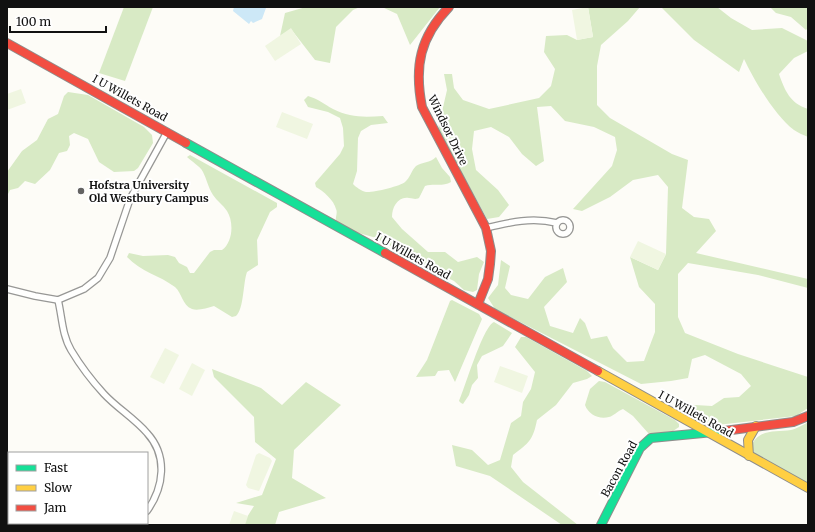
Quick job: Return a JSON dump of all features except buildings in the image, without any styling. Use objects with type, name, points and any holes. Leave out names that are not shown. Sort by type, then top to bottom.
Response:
[{"type":"street","name":"Windsor Drive","points":[[450,7],[436,21],[424,41],[417,71],[418,91],[422,107],[486,228],[489,241],[490,264],[488,279],[478,304]]},
{"type":"street","name":"I U Willets Road","points":[[7,43],[808,488]]},
{"type":"street","points":[[7,289],[58,300],[84,289],[98,278],[110,258],[130,199],[167,132]]},
{"type":"street","points":[[486,228],[524,220],[541,220],[557,224]]},
{"type":"street","points":[[58,300],[64,334],[72,351],[105,394],[141,426],[156,446],[161,462],[162,479],[157,496],[148,510]]},
{"type":"street","name":"Bacon Road","points":[[601,525],[627,473],[645,443],[651,438],[793,422],[808,416]]},
{"type":"street","points":[[750,456],[747,447],[748,440],[756,426]]},
{"type":"green space","points":[[124,7],[153,7],[125,81],[99,73]]},
{"type":"green space","points":[[306,7],[360,7],[353,10],[336,27],[330,63],[315,60],[291,29],[280,36],[285,13]]},
{"type":"green space","points":[[382,7],[440,7],[410,45],[397,14]]},
{"type":"green space","points":[[588,7],[640,7],[628,21],[601,45],[597,66],[597,105],[610,118],[672,154],[688,160],[682,208],[694,217],[709,219],[716,231],[696,253],[808,279],[808,288],[758,275],[688,263],[678,274],[678,317],[685,333],[738,354],[808,377],[808,408],[796,416],[708,426],[684,412],[678,404],[712,406],[724,398],[739,397],[751,386],[741,374],[705,355],[692,359],[688,378],[641,384],[495,309],[488,298],[498,285],[501,260],[510,266],[505,288],[511,295],[528,299],[545,277],[563,268],[567,282],[544,307],[550,326],[573,333],[580,318],[585,323],[591,339],[607,336],[613,348],[627,362],[644,361],[655,332],[655,304],[639,287],[630,257],[658,270],[666,254],[668,187],[658,175],[633,180],[610,197],[582,211],[573,209],[612,166],[617,150],[615,137],[594,127],[565,121],[551,106],[537,107],[544,161],[536,166],[522,154],[509,137],[491,127],[474,131],[472,149],[476,170],[498,190],[509,205],[499,217],[487,219],[438,129],[447,90],[444,74],[452,74],[454,88],[463,100],[489,109],[539,98],[551,86],[555,69],[544,52],[546,36],[567,35],[577,40],[593,37]]},
{"type":"green space","points":[[588,7],[593,37],[577,40],[572,10]]},
{"type":"green space","points":[[648,7],[717,7],[731,18],[752,30],[782,28],[808,41],[808,51],[794,58],[779,74],[792,100],[808,109],[808,137],[794,130],[772,107],[753,77],[744,59],[739,72],[694,40],[662,8]]},
{"type":"green space","points":[[770,7],[808,7],[808,28],[806,30],[791,17],[776,13]]},
{"type":"green space","points":[[291,28],[301,44],[275,61],[265,46]]},
{"type":"green space","points":[[21,89],[26,103],[7,110],[7,94]]},
{"type":"green space","points":[[68,92],[88,95],[144,127],[152,135],[153,143],[138,168],[134,171],[114,172],[99,162],[88,139],[74,133],[69,136],[70,145],[67,151],[59,153],[50,170],[35,184],[25,181],[18,188],[10,190],[7,196],[7,172],[22,151],[37,140],[48,119],[58,114],[64,96]]},
{"type":"green space","points":[[308,96],[339,112],[364,117],[383,116],[388,123],[371,125],[361,131],[358,138],[357,171],[353,184],[362,191],[374,191],[402,184],[407,180],[416,166],[436,157],[442,168],[450,177],[451,182],[425,186],[417,199],[405,198],[399,200],[394,206],[392,217],[402,229],[428,252],[445,252],[458,262],[477,257],[484,262],[479,274],[477,290],[473,292],[464,290],[454,281],[405,257],[391,246],[373,237],[355,232],[336,222],[337,212],[333,202],[316,187],[315,183],[340,154],[344,146],[343,128],[340,118],[328,112],[308,107],[304,100]]},
{"type":"green space","points":[[282,112],[313,124],[307,139],[276,127]]},
{"type":"green space","points":[[190,155],[277,203],[277,207],[270,212],[257,240],[258,265],[247,272],[241,308],[236,316],[232,317],[214,306],[194,310],[192,309],[186,305],[175,287],[163,279],[144,270],[127,257],[129,253],[143,256],[168,255],[175,257],[179,263],[187,267],[190,273],[194,273],[210,252],[214,250],[222,250],[226,246],[231,232],[231,221],[225,209],[213,195],[202,170],[187,157]]},
{"type":"green space","points":[[638,241],[666,254],[658,270],[630,257]]},
{"type":"green space","points":[[452,300],[479,314],[482,319],[455,382],[449,370],[438,371],[435,376],[416,377],[427,360],[450,301]]},
{"type":"green space","points":[[494,322],[512,333],[503,346],[482,356],[477,365],[478,378],[472,385],[469,395],[463,404],[459,401],[475,358],[485,334]]},
{"type":"green space","points":[[521,337],[526,337],[587,371],[592,376],[573,383],[556,405],[537,420],[530,440],[513,455],[511,467],[523,482],[578,525],[562,525],[490,476],[456,466],[452,445],[472,450],[488,465],[500,460],[511,423],[521,416],[523,402],[531,389],[535,372],[515,347]]},
{"type":"green space","points":[[165,348],[179,355],[164,384],[150,377]]},
{"type":"green space","points":[[192,363],[205,370],[192,396],[179,389]]},
{"type":"green space","points":[[500,366],[528,376],[522,393],[494,382]]},
{"type":"green space","points":[[212,369],[261,388],[282,405],[306,382],[341,405],[294,450],[292,478],[326,498],[279,512],[275,525],[242,525],[254,506],[236,503],[262,495],[276,459],[255,442],[254,417],[214,377]]},
{"type":"green space","points":[[599,381],[605,382],[675,420],[679,424],[679,427],[673,431],[649,434],[633,416],[623,409],[612,416],[605,418],[594,416],[585,405],[590,389]]},
{"type":"green space","points":[[808,422],[808,483],[755,454],[751,447],[754,441],[762,434],[767,432],[791,430]]},
{"type":"green space","points":[[259,453],[270,458],[272,461],[259,491],[248,488],[246,485],[256,455]]},
{"type":"green space","points":[[234,511],[248,516],[245,525],[229,525]]},
{"type":"water","points":[[234,7],[266,8],[262,19],[253,23],[251,21],[249,24],[233,11]]},
{"type":"traffic: fast","points":[[186,143],[385,253]]},
{"type":"traffic: fast","points":[[601,525],[640,448],[651,438],[724,431]]},
{"type":"traffic: slow","points":[[598,371],[808,488]]},
{"type":"traffic: slow","points":[[749,456],[748,440],[756,426]]},
{"type":"traffic: jam","points":[[449,7],[439,18],[426,41],[419,65],[420,92],[422,107],[486,228],[491,251],[490,264],[488,279],[478,304]]},
{"type":"traffic: jam","points":[[7,43],[186,143]]},
{"type":"traffic: jam","points":[[385,253],[598,371]]},
{"type":"traffic: jam","points":[[724,431],[793,422],[808,416]]},
{"type":"place","name":"Hofstra University Old Westbury Campus","points":[[81,191]]}]
